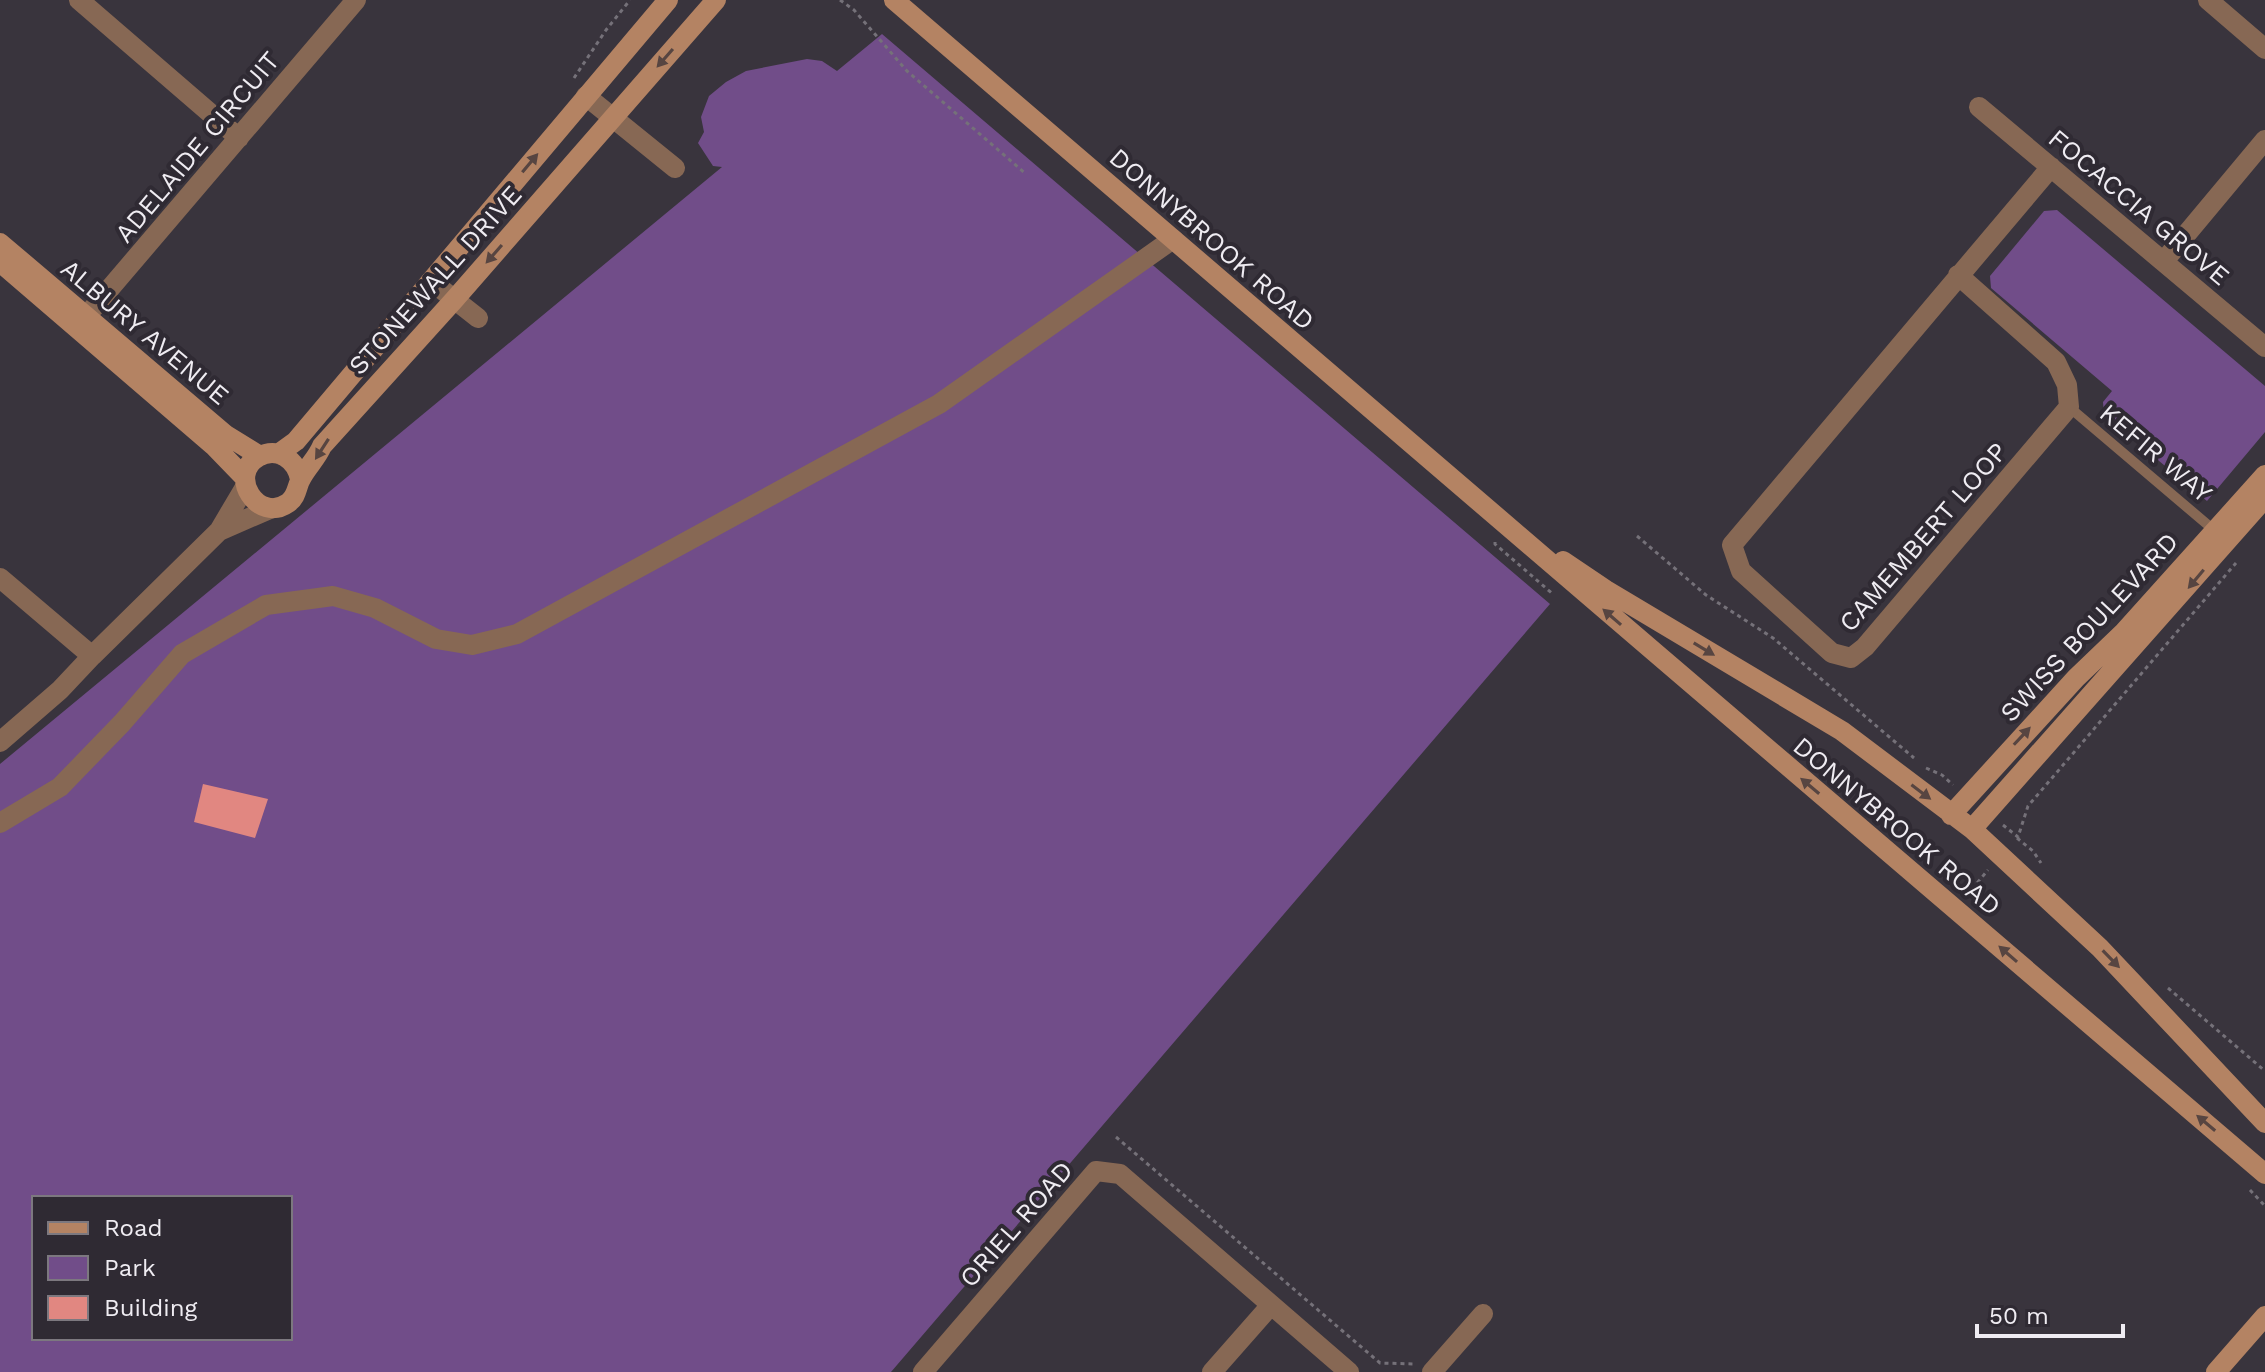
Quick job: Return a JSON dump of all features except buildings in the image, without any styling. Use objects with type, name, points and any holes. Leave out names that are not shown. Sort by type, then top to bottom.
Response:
[{"type":"street","points":[[79,0],[239,138]]},
{"type":"street","name":"ADELAIDE CIRCUIT","points":[[82,322],[356,0]]},
{"type":"street","name":"STONEWALL DRIVE","points":[[269,455],[296,441],[668,0]]},
{"type":"street","name":"STONEWALL DRIVE","points":[[300,479],[322,446],[716,0]]},
{"type":"street","name":"DONNYBROOK ROAD","points":[[894,0],[2265,1174]]},
{"type":"street","points":[[2208,0],[2265,49]]},
{"type":"street","points":[[586,96],[675,168]]},
{"type":"street","name":"FOCACCIA GROVE","points":[[1979,107],[2265,347]]},
{"type":"street","points":[[2164,261],[2265,140]]},
{"type":"street","name":"CAMEMBERT LOOP","points":[[2051,167],[1732,545],[1741,571],[1832,653],[1851,658],[1865,647],[2069,407]]},
{"type":"street","points":[[0,823],[60,787],[122,723],[182,654],[266,605],[333,596],[375,608],[436,639],[472,645],[517,634],[939,404],[1173,239]]},
{"type":"street","name":"ALBURY AVENUE","points":[[0,243],[215,447],[245,483]]},
{"type":"street","name":"ALBURY AVENUE","points":[[0,262],[226,435],[269,455]]},
{"type":"street","points":[[1958,275],[2056,362],[2067,385],[2069,407]]},
{"type":"street","points":[[431,281],[478,318]]},
{"type":"street","points":[[0,742],[60,690],[219,531],[245,483],[247,469],[269,455],[293,463],[300,479],[295,496],[289,503],[219,531]]},
{"type":"street","name":"SWISS BOULEVARD","points":[[1951,815],[2076,678],[2124,632],[2265,475]]},
{"type":"street","points":[[245,483],[255,502],[272,508]]},
{"type":"street","name":"SWISS BOULEVARD","points":[[1972,829],[2265,498]]},
{"type":"street","name":"DONNYBROOK ROAD","points":[[1496,518],[1606,590],[1842,731],[1972,829],[2100,948],[2265,1123]]},
{"type":"street","points":[[0,578],[92,656]]},
{"type":"street","name":"ORIEL ROAD","points":[[923,1372],[1096,1171],[1120,1174],[1271,1305]]},
{"type":"street","points":[[1212,1372],[1271,1305],[1349,1372]]},
{"type":"street","points":[[1423,1368],[1483,1314]]},
{"type":"street","points":[[2216,1372],[2265,1316]]},
{"type":"lane","name":"KEFIR WAY","points":[[2069,407],[2215,531]]},
{"type":"path","points":[[840,0],[854,10],[907,71],[1026,174]]},
{"type":"path","points":[[1637,536],[1706,595],[1773,638],[1923,766],[1942,775],[1968,797]]},
{"type":"path","points":[[1988,812],[2018,837],[2028,806],[2244,554]]},
{"type":"path","points":[[1116,1137],[1380,1363],[1423,1368]]},
{"type":"green space","points":[[882,34],[1550,604],[891,1372],[0,1372],[0,764],[722,167],[713,166],[698,143],[704,132],[701,117],[709,96],[746,71],[807,59],[822,61],[837,71]]},
{"type":"green space","points":[[2057,210],[2265,386],[2265,432],[2207,501],[2104,415],[2103,402],[2112,391],[1991,288],[1990,276],[2044,211]]}]
